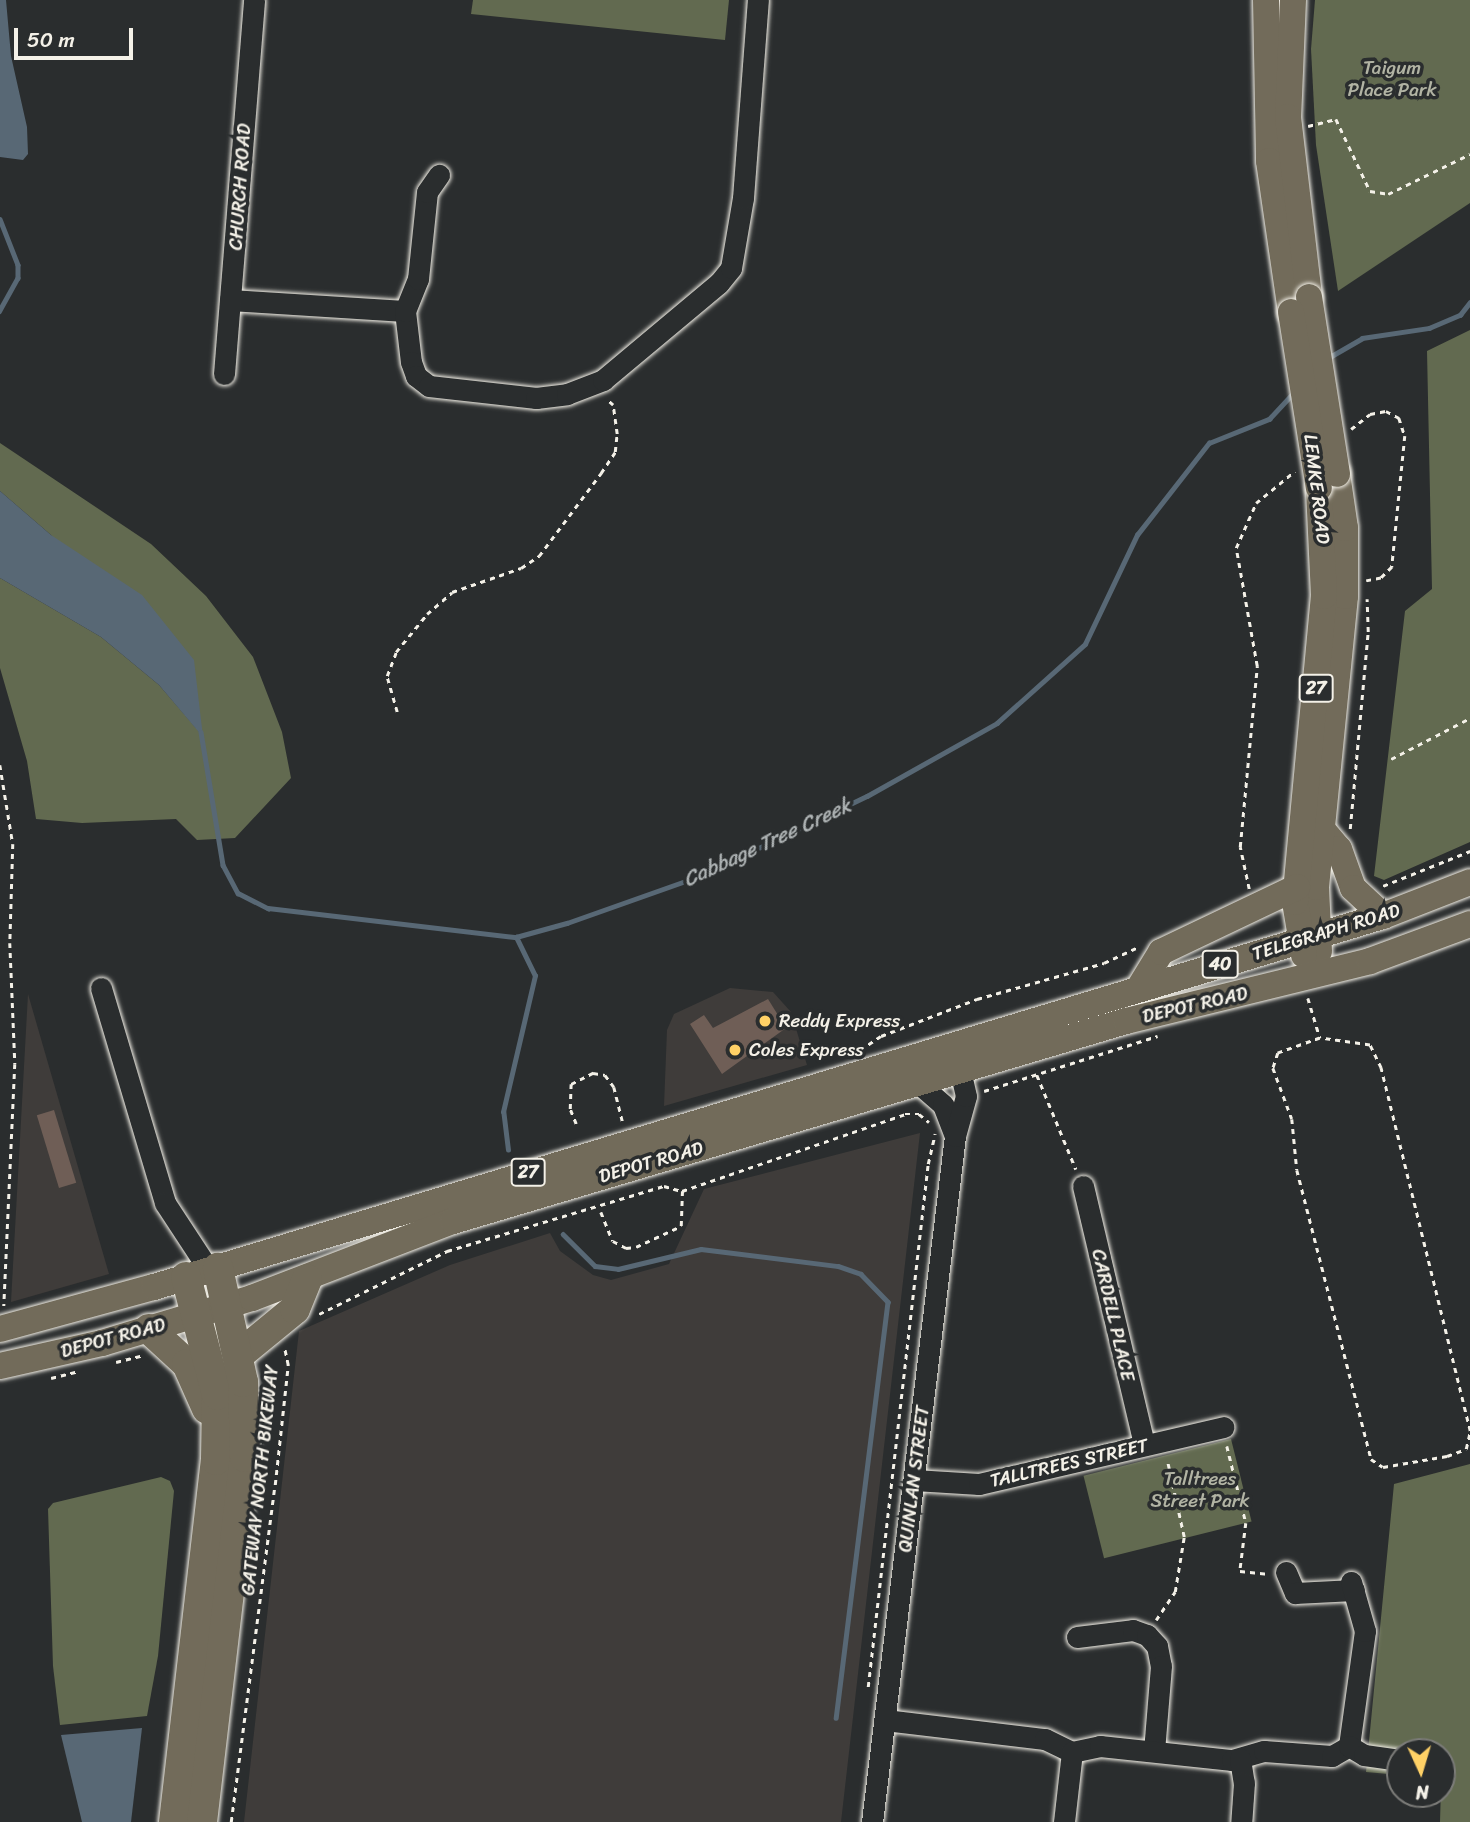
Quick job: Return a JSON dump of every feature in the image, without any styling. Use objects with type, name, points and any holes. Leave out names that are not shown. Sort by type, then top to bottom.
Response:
[{"type":"highway","points":[[202,1822],[244,1490],[244,1407],[239,1355],[228,1304],[204,1271]]},
{"type":"highway","points":[[174,1822],[210,1531],[217,1395],[198,1315],[204,1271]]},
{"type":"highway","points":[[239,1355],[295,1309],[307,1279]]},
{"type":"highway","points":[[149,1329],[187,1364],[215,1425]]},
{"type":"main road","name":"LEMKE ROAD","points":[[1266,0],[1269,161],[1300,305],[1328,481],[1345,528],[1345,596],[1309,937],[1312,989]]},
{"type":"main road","name":"LEMKE ROAD","points":[[1293,0],[1289,130],[1300,305]]},
{"type":"main road","name":"LEMKE ROAD","points":[[1309,937],[1297,887],[1324,586],[1328,481]]},
{"type":"main road","points":[[1322,829],[1339,849],[1353,888],[1383,916]]},
{"type":"main road","name":"TELEGRAPH ROAD","points":[[1139,988],[1383,916],[1470,882]]},
{"type":"main road","points":[[1139,988],[1161,953],[1297,887]]},
{"type":"main road","name":"TELEGRAPH ROAD","points":[[1312,989],[1470,924]]},
{"type":"main road","name":"DEPOT ROAD","points":[[2,1319],[204,1271],[1139,988]]},
{"type":"main road","name":"DEPOT ROAD","points":[[0,1366],[198,1315],[307,1279],[453,1221],[1126,1021],[1312,989]]},
{"type":"street","name":"CHURCH ROAD","points":[[224,374],[254,0]]},
{"type":"street","points":[[439,175],[427,192],[418,279],[405,311],[411,362],[416,376],[429,386],[536,398],[592,384],[719,283],[730,268],[743,198],[758,0]]},
{"type":"street","points":[[230,300],[405,311]]},
{"type":"street","points":[[101,988],[165,1203],[204,1271]]},
{"type":"street","points":[[893,1062],[915,1066],[940,1061],[960,1070]]},
{"type":"street","name":"QUINLAN STREET","points":[[872,1822],[955,1136],[966,1096],[960,1070]]},
{"type":"street","name":"QUINLAN STREET","points":[[917,1082],[943,1105],[955,1136]]},
{"type":"street","name":"CARDELL PLACE","points":[[1083,1186],[1153,1443]]},
{"type":"street","name":"TALLTREES STREET","points":[[914,1480],[979,1484],[1223,1427]]},
{"type":"street","points":[[1287,1574],[1293,1591],[1300,1594],[1352,1586],[1366,1631],[1349,1746]]},
{"type":"street","points":[[1077,1637],[1126,1630],[1147,1634],[1161,1658],[1154,1751]]},
{"type":"street","points":[[885,1720],[1045,1739],[1072,1752],[1095,1745],[1240,1759],[1264,1751],[1332,1756],[1349,1746]]},
{"type":"street","points":[[1349,1746],[1364,1755],[1386,1757]]},
{"type":"street","points":[[1064,1822],[1072,1752]]},
{"type":"street","points":[[1240,1759],[1244,1783],[1241,1822]]},
{"type":"path","points":[[1336,119],[1370,191],[1388,194],[1470,153]]},
{"type":"path","points":[[397,712],[387,676],[396,652],[427,614],[452,592],[521,568],[539,556],[615,452],[613,405],[592,384]]},
{"type":"path","points":[[1350,842],[1368,632],[1366,581]]},
{"type":"path","points":[[1391,759],[1470,718]]},
{"type":"path","points":[[0,765],[13,844],[10,943],[15,1064],[2,1319]]},
{"type":"path","points":[[1374,886],[1410,877],[1470,850]]},
{"type":"path","points":[[850,1057],[881,1036],[965,1004],[1104,962],[1148,943]]},
{"type":"path","points":[[1312,989],[1320,1038]]},
{"type":"path","points":[[975,1094],[1140,1044],[1166,1031]]},
{"type":"path","points":[[1320,1038],[1370,1045],[1381,1068],[1470,1432],[1466,1449],[1383,1467],[1371,1460],[1365,1446],[1297,1170],[1292,1119],[1273,1068],[1278,1053],[1320,1038]]},
{"type":"path","points":[[576,1124],[570,1109],[571,1084],[593,1073],[604,1075],[614,1087],[622,1123],[634,1119]]},
{"type":"path","points":[[1037,1075],[1083,1186]]},
{"type":"path","points":[[307,1320],[447,1251],[664,1186],[682,1191],[905,1114],[919,1114],[935,1134],[928,1164],[867,1696]]},
{"type":"path","points":[[601,1212],[613,1241],[626,1248],[636,1247],[681,1226],[682,1191]]},
{"type":"path","name":"GATEWAY NORTH BIKEWAY","points":[[231,1822],[288,1365],[283,1341]]},
{"type":"path","points":[[1223,1427],[1246,1523],[1240,1571],[1287,1574]]},
{"type":"path","points":[[1147,1634],[1175,1592],[1184,1537],[1153,1443]]},
{"type":"shaded area","name":"Coles Express","points":[[730,988],[773,992],[791,1012],[807,1065],[664,1106],[667,1030],[674,1014]]},
{"type":"shaded area","points":[[28,994],[109,1274],[11,1302]]},
{"type":"shaded area","points":[[920,1133],[841,1822],[244,1822],[299,1331],[450,1265],[550,1233],[560,1251],[593,1275],[611,1280],[669,1264],[704,1189]]},
{"type":"green space","points":[[473,0],[729,0],[725,40],[471,14]]},
{"type":"green space","name":"Taigum Place Park","points":[[1315,0],[1470,0],[1470,203],[1338,291],[1316,145],[1311,49]]},
{"type":"green space","points":[[1470,330],[1470,842],[1384,880],[1374,876],[1405,611],[1432,589],[1427,351]]},
{"type":"green space","points":[[0,443],[151,544],[206,596],[253,657],[282,732],[291,778],[235,838],[197,840],[176,819],[82,823],[36,819],[27,761],[0,668],[0,578],[101,637],[159,685],[202,735],[51,535],[0,491]]},
{"type":"green space","name":"Talltrees Street Park","points":[[1231,1439],[1252,1521],[1104,1558],[1084,1476]]},
{"type":"green space","points":[[1470,1464],[1470,1822],[1440,1822],[1440,1808],[1456,1808],[1456,1738],[1386,1738],[1386,1774],[1366,1772],[1394,1484]]},
{"type":"green space","points":[[161,1477],[170,1481],[174,1491],[158,1656],[147,1716],[60,1725],[53,1666],[48,1509],[53,1503]]},
{"type":"water","points":[[0,0],[6,0],[11,56],[27,127],[28,154],[23,160],[0,157]]},
{"type":"water","points":[[0,491],[51,535],[142,595],[194,660],[203,737],[159,685],[101,637],[0,578]]},
{"type":"water","points":[[142,1728],[131,1822],[82,1822],[61,1735]]},
{"type":"building","points":[[768,999],[786,1028],[722,1074],[690,1024],[704,1015],[713,1028]]},
{"type":"building","points":[[54,1110],[76,1183],[59,1188],[37,1115]]},
{"type":"waterway","points":[[0,219],[18,265],[18,278],[0,311]]},
{"type":"waterway","name":"Cabbage Tree Creek","points":[[1328,358],[1362,338],[1429,328],[1460,315],[1470,302]]},
{"type":"waterway","name":"Cabbage Tree Creek","points":[[201,732],[223,865],[238,893],[268,908],[516,937],[567,923],[700,876],[867,796],[997,723],[1085,644],[1137,535],[1209,443],[1269,419],[1295,391]]},
{"type":"waterway","points":[[508,1150],[503,1112],[535,976],[516,937]]},
{"type":"waterway","points":[[563,1234],[595,1266],[618,1269],[701,1249],[838,1266],[861,1274],[888,1302],[836,1718]]},
{"type":"place","name":"Reddy Express","points":[[765,1021]]},
{"type":"place","name":"Coles Express","points":[[735,1050]]}]
